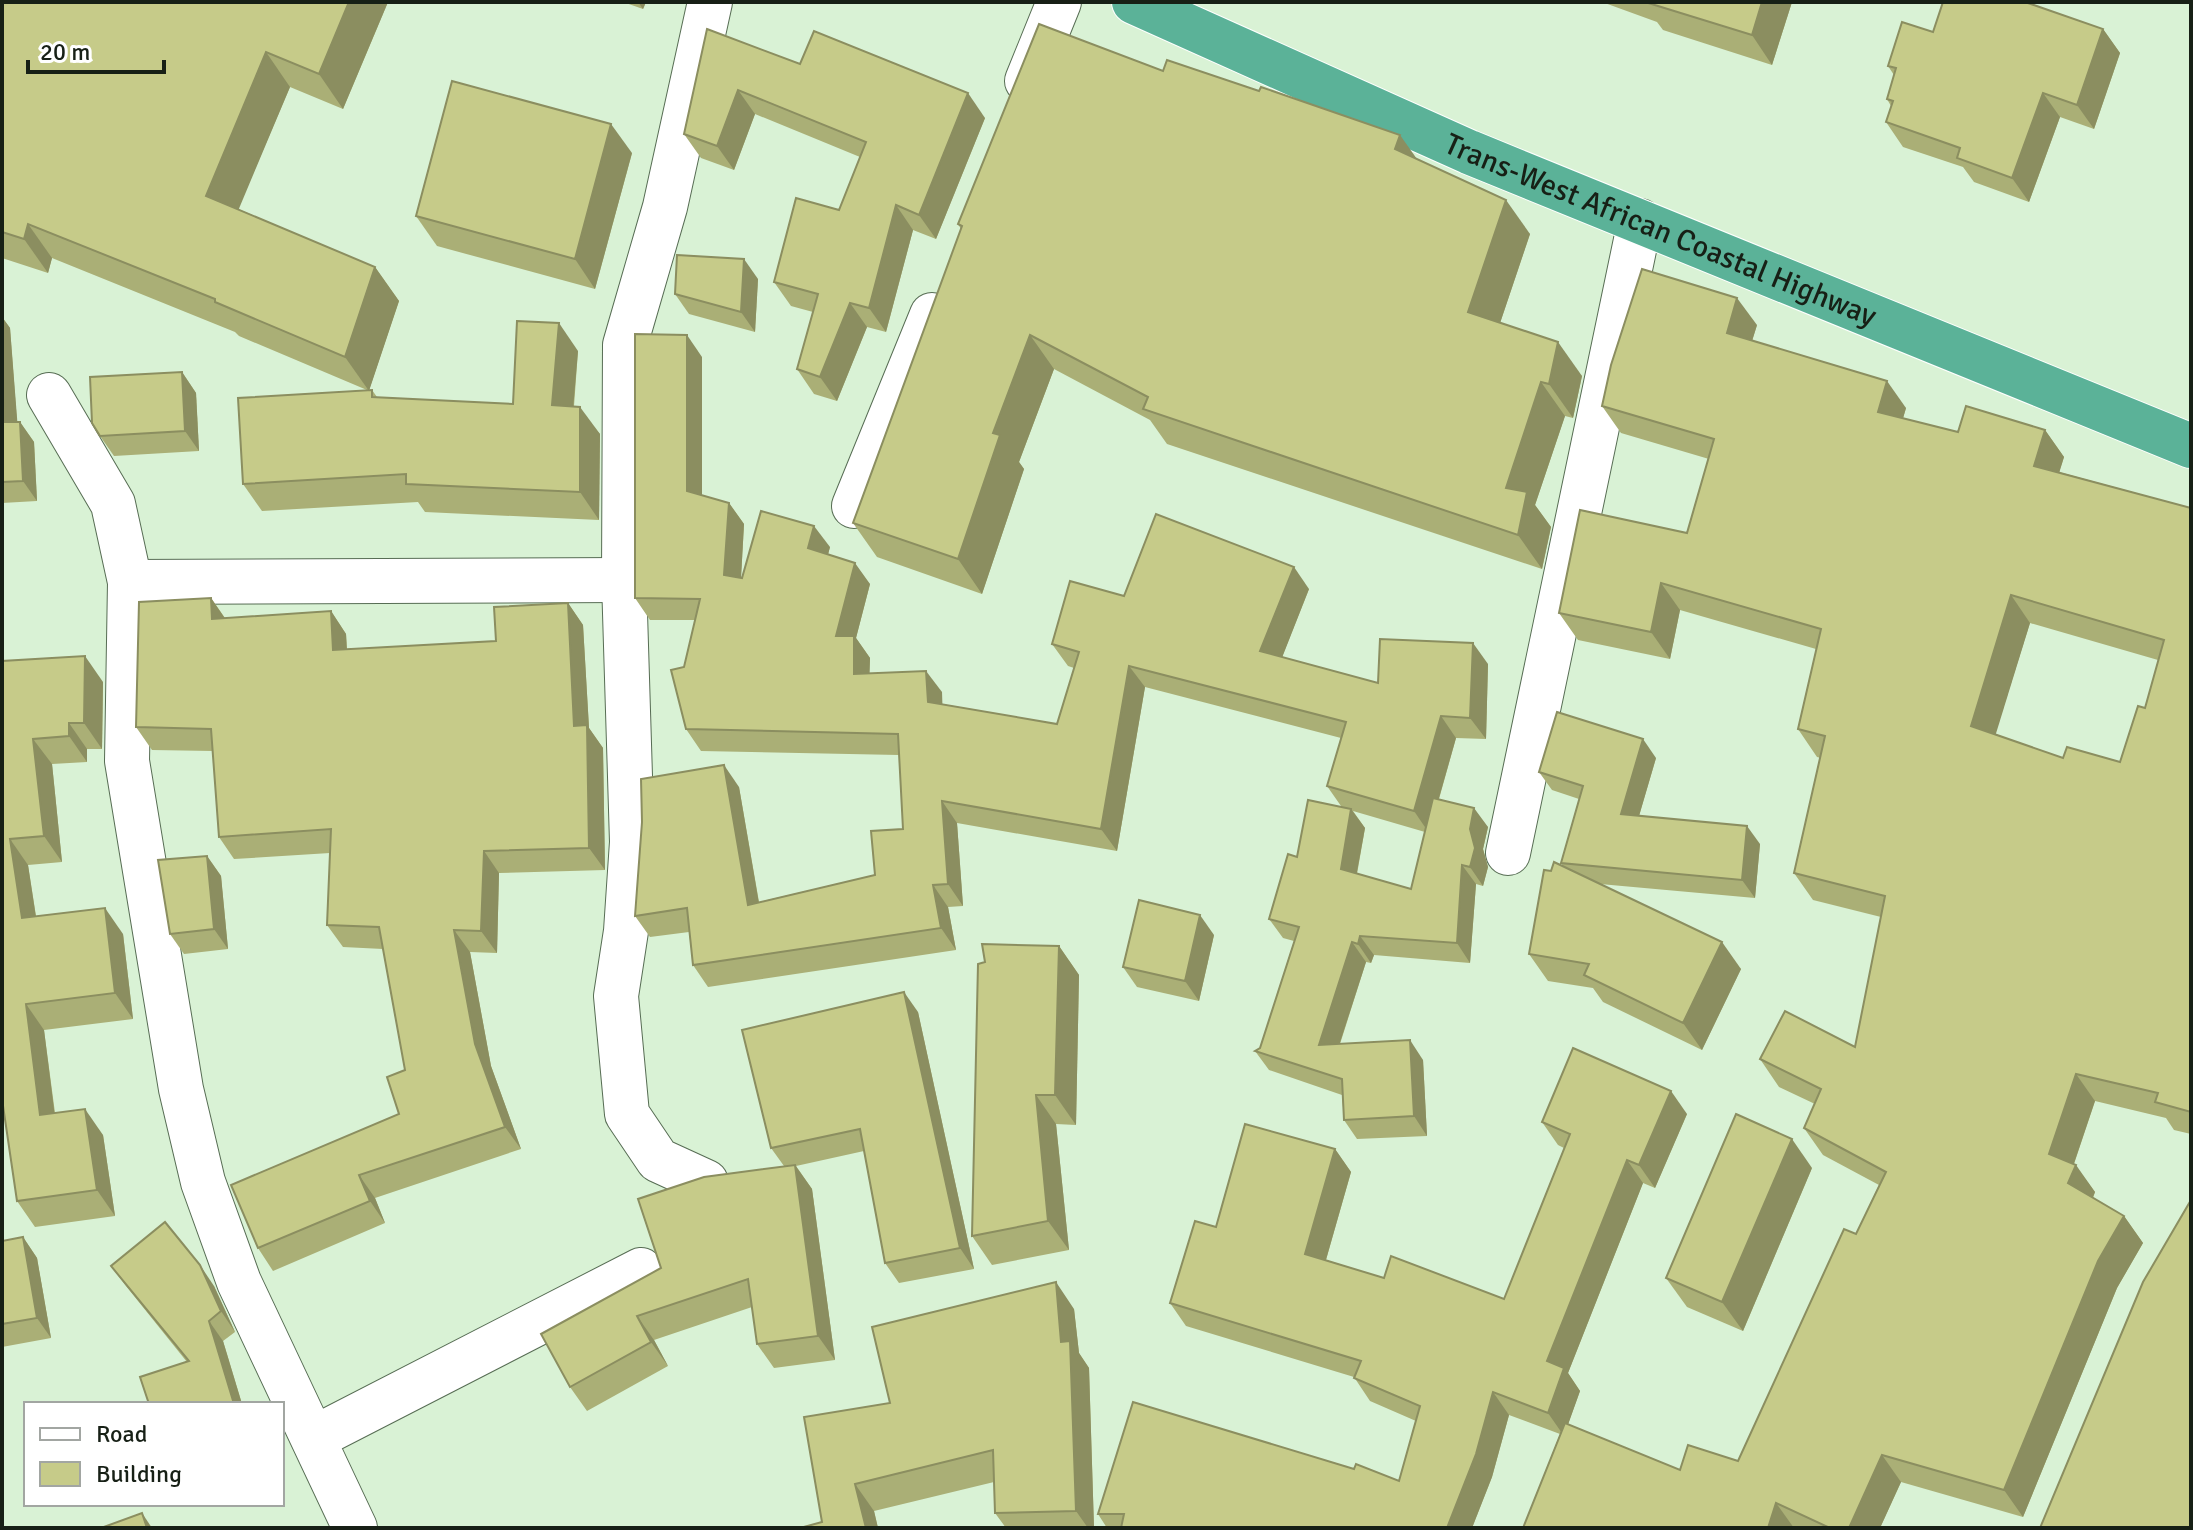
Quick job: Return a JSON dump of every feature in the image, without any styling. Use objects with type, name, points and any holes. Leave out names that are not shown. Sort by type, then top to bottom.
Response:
[{"type":"highway","name":"Trans-West African Coastal Highway","points":[[1134,2],[1469,152],[2191,446]]},
{"type":"street","points":[[706,1182],[658,1160],[627,1114],[616,996],[626,931],[632,842],[624,580],[625,345],[665,207],[710,2]]},
{"type":"street","points":[[1012,117],[1059,2]]},
{"type":"street","points":[[1508,853],[1640,221]]},
{"type":"street","points":[[854,506],[948,276]]},
{"type":"street","points":[[49,395],[113,504],[130,582],[127,761],[181,1089],[203,1182],[239,1282],[355,1528]]},
{"type":"street","points":[[130,582],[624,580]]},
{"type":"street","points":[[314,1438],[641,1270]]},
{"type":"building","points":[[2,2],[349,2],[319,74],[266,52],[206,196],[375,267],[345,357],[215,302],[215,299],[28,224],[24,239],[2,232]]},
{"type":"building","points":[[1645,2],[1762,2],[1752,35]]},
{"type":"building","points":[[1943,2],[2025,2],[2103,29],[2077,105],[2043,93],[2012,178],[1957,158],[1960,148],[1886,122],[1893,101],[1887,99],[1896,68],[1888,66],[1902,22],[1933,32]]},
{"type":"building","points":[[1039,24],[1163,71],[1167,60],[1259,91],[1261,87],[1400,135],[1395,149],[1506,200],[1468,312],[1558,342],[1549,384],[1541,382],[1506,488],[1527,492],[1518,535],[1143,409],[1148,397],[1030,335],[993,433],[1000,435],[958,559],[853,523],[962,226],[958,224]]},
{"type":"building","points":[[707,29],[800,64],[814,31],[968,93],[919,215],[896,205],[869,308],[850,303],[820,377],[797,369],[818,294],[774,282],[796,198],[839,210],[866,142],[738,90],[717,146],[684,134]]},
{"type":"building","points":[[452,81],[611,124],[575,259],[416,216]]},
{"type":"building","points":[[677,255],[744,259],[741,312],[675,294]]},
{"type":"building","points":[[1642,269],[1737,298],[1727,333],[1887,381],[1878,412],[1958,432],[1966,406],[2045,430],[2034,466],[2191,508],[2191,1112],[2155,1102],[2158,1093],[2076,1074],[2049,1154],[2076,1165],[2068,1183],[2124,1216],[2098,1261],[2004,1490],[1882,1455],[1849,1528],[1830,1528],[1776,1503],[1768,1528],[1523,1528],[1565,1423],[1680,1470],[1688,1445],[1738,1461],[1844,1229],[1856,1234],[1886,1172],[1804,1128],[1821,1089],[1760,1059],[1785,1011],[1855,1047],[1885,896],[1794,873],[1825,736],[1798,729],[1821,629],[1661,583],[1651,632],[1559,613],[1580,510],[1687,533],[1714,439],[1602,406],[1611,365]],"holes":[[[2011,595],[2164,640],[2145,708],[2138,706],[2120,762],[2067,747],[2063,758],[1971,726]]]},
{"type":"building","points":[[517,321],[559,323],[552,405],[580,407],[580,492],[406,484],[406,474],[243,484],[238,398],[372,390],[372,397],[513,404]]},
{"type":"building","points":[[635,334],[687,335],[687,491],[729,503],[724,575],[742,578],[761,511],[814,526],[808,548],[855,563],[836,636],[854,636],[854,674],[926,671],[928,702],[1057,724],[1079,652],[1052,644],[1070,581],[1124,596],[1156,514],[1294,567],[1260,651],[1378,683],[1380,639],[1473,643],[1470,718],[1441,716],[1414,811],[1327,786],[1346,722],[1129,666],[1101,829],[942,801],[948,884],[933,885],[941,928],[693,965],[687,908],[635,916],[642,822],[641,779],[724,765],[748,905],[875,875],[871,831],[903,829],[898,734],[686,729],[671,670],[684,667],[700,599],[635,598]]},
{"type":"building","points":[[182,372],[185,431],[100,436],[92,423],[90,377]]},
{"type":"building","points":[[2,387],[5,422],[20,422],[23,481],[2,482]]},
{"type":"building","points":[[211,598],[212,619],[331,611],[333,650],[496,641],[494,607],[568,603],[574,726],[587,725],[589,848],[484,851],[481,931],[454,930],[475,1044],[505,1127],[359,1175],[370,1201],[258,1248],[231,1185],[399,1114],[387,1077],[405,1070],[379,927],[327,925],[331,829],[219,837],[211,729],[136,727],[139,602]]},
{"type":"building","points":[[85,656],[84,723],[69,723],[69,736],[33,739],[44,836],[10,839],[22,918],[105,908],[115,993],[26,1004],[40,1115],[85,1109],[97,1190],[17,1201],[2,1099],[2,661]]},
{"type":"building","points":[[1557,712],[1643,739],[1621,814],[1747,826],[1742,880],[1561,863],[1583,786],[1539,772]]},
{"type":"building","points":[[1433,798],[1474,808],[1470,829],[1475,848],[1470,867],[1462,865],[1457,943],[1360,936],[1358,944],[1352,942],[1319,1045],[1410,1040],[1414,1116],[1344,1120],[1342,1079],[1255,1051],[1260,1048],[1299,927],[1269,919],[1288,854],[1297,857],[1308,800],[1351,809],[1341,869],[1411,889]]},
{"type":"building","points":[[207,856],[214,929],[170,934],[158,860]]},
{"type":"building","points":[[1554,862],[1722,942],[1683,1023],[1584,975],[1589,964],[1529,954],[1544,870],[1551,871]]},
{"type":"building","points":[[1139,900],[1200,915],[1185,981],[1123,967]]},
{"type":"building","points":[[982,944],[1059,946],[1055,1095],[1036,1095],[1048,1221],[972,1236],[978,964],[985,962]]},
{"type":"building","points":[[904,992],[960,1248],[885,1263],[860,1129],[771,1148],[742,1030]]},
{"type":"building","points":[[1573,1048],[1671,1091],[1639,1165],[1627,1160],[1547,1361],[1564,1368],[1548,1413],[1493,1392],[1476,1454],[1447,1528],[1121,1528],[1124,1514],[1098,1514],[1133,1402],[1354,1469],[1356,1464],[1399,1481],[1420,1406],[1354,1378],[1361,1361],[1170,1303],[1195,1221],[1216,1227],[1245,1124],[1335,1149],[1305,1254],[1384,1278],[1391,1256],[1504,1299],[1570,1134],[1542,1122]]},
{"type":"building","points":[[1736,1114],[1792,1139],[1722,1302],[1666,1278]]},
{"type":"building","points":[[795,1165],[818,1336],[757,1344],[748,1279],[637,1316],[651,1342],[570,1387],[541,1334],[661,1268],[638,1199],[704,1177]]},
{"type":"building","points":[[2191,1200],[2191,1528],[2040,1528],[2143,1282]]},
{"type":"building","points":[[165,1222],[200,1265],[221,1311],[209,1321],[233,1402],[148,1402],[140,1377],[189,1361],[111,1266]]},
{"type":"building","points":[[23,1237],[37,1318],[2,1324],[2,1241]]},
{"type":"building","points":[[1056,1282],[1061,1342],[1070,1341],[1076,1511],[995,1513],[993,1450],[855,1484],[866,1528],[800,1528],[822,1522],[804,1417],[890,1403],[872,1327]]},
{"type":"building","points":[[142,1513],[147,1528],[101,1528]]}]
